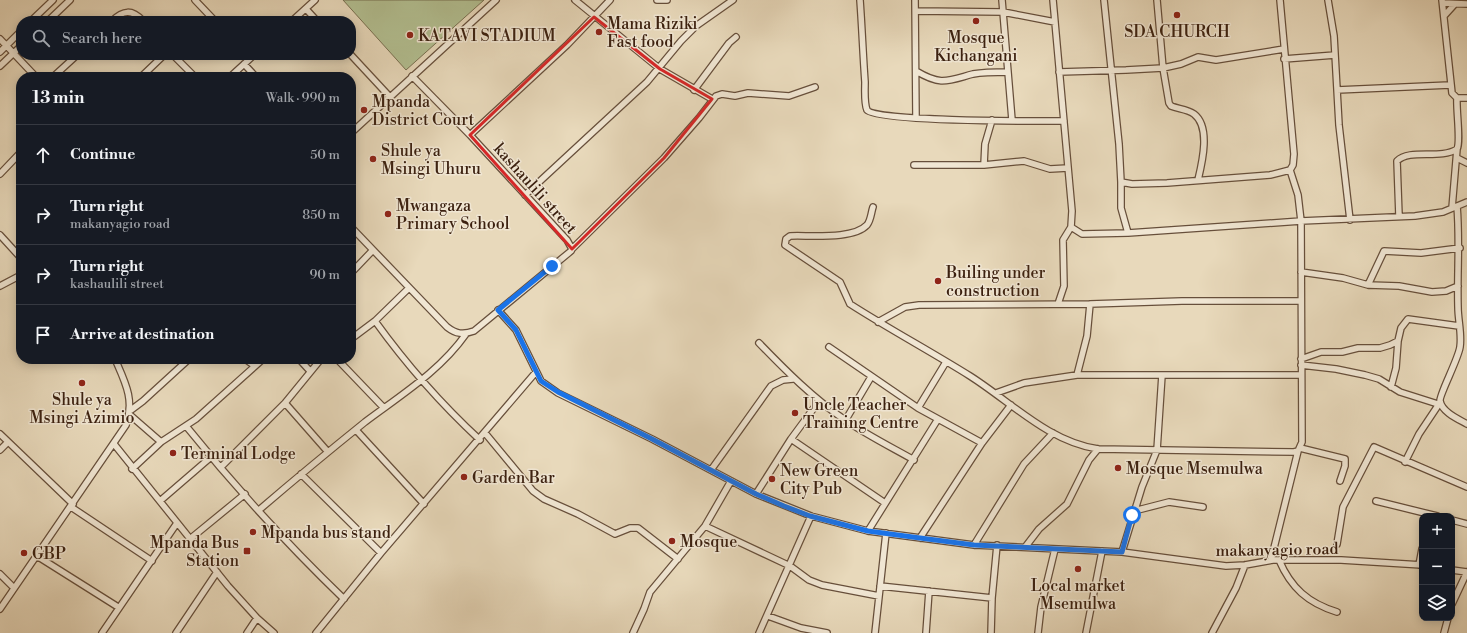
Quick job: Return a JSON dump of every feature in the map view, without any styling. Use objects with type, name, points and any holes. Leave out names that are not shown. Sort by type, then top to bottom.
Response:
[{"type":"street","points":[[36,16],[53,0]]},
{"type":"street","points":[[53,16],[70,0]]},
{"type":"street","points":[[195,0],[210,16]]},
{"type":"street","points":[[298,16],[315,0]]},
{"type":"street","points":[[356,128],[496,0]]},
{"type":"street","points":[[575,0],[594,17],[660,69],[712,99]]},
{"type":"street","points":[[470,134],[561,51],[610,0]]},
{"type":"street","points":[[657,0],[667,0]]},
{"type":"street","points":[[525,195],[636,94],[660,69],[681,41],[696,26],[733,0]]},
{"type":"street","points":[[860,0],[867,109],[871,113],[886,116],[916,118],[1064,121]]},
{"type":"street","points":[[915,0],[916,118]]},
{"type":"street","points":[[1002,0],[1012,120]]},
{"type":"street","points":[[1053,0],[1072,211],[1071,227],[1063,240],[1064,286],[1058,304]]},
{"type":"street","points":[[1104,0],[1121,182],[1121,208],[1128,233]]},
{"type":"street","points":[[1157,0],[1163,68],[1169,105],[1194,114],[1202,126],[1204,152],[1198,180]]},
{"type":"street","points":[[1121,182],[1132,184],[1270,175],[1290,170],[1293,165],[1294,154],[1284,59],[1280,0]]},
{"type":"street","points":[[1328,0],[1334,36],[1339,125],[1350,220]]},
{"type":"street","points":[[1467,4],[1454,5],[1442,1],[1452,93],[1457,98],[1467,98]]},
{"type":"street","points":[[1444,16],[1454,5]]},
{"type":"street","points":[[306,9],[313,16]]},
{"type":"street","points":[[916,11],[1003,12],[1055,22]]},
{"type":"street","points":[[118,16],[126,12],[136,16]]},
{"type":"street","points":[[0,52],[16,36]]},
{"type":"street","points":[[694,90],[729,43],[736,37]]},
{"type":"street","points":[[0,39],[16,57]]},
{"type":"street","points":[[1059,72],[1163,68],[1181,64],[1198,56],[1216,60],[1284,49]]},
{"type":"street","points":[[0,66],[16,51]]},
{"type":"street","points":[[1284,59],[1335,55]]},
{"type":"street","points":[[19,60],[31,72]]},
{"type":"street","points":[[59,72],[72,60]]},
{"type":"street","points":[[146,72],[159,60]]},
{"type":"street","points":[[178,60],[190,72]]},
{"type":"street","points":[[235,72],[248,60]]},
{"type":"street","points":[[356,60],[390,96]]},
{"type":"street","points":[[244,64],[251,72]]},
{"type":"street","points":[[916,71],[935,80],[950,81],[974,74],[1008,72]]},
{"type":"street","name":"kashaulili street","points":[[412,76],[470,134],[567,240],[572,249],[498,310]]},
{"type":"street","points":[[1337,90],[1450,85]]},
{"type":"street","points":[[572,249],[664,158],[699,118],[712,99],[722,94],[731,96],[745,93],[789,96],[815,87]]},
{"type":"street","points":[[1405,462],[1419,434],[1440,404],[1440,395],[1450,378],[1460,347],[1458,286],[1460,248],[1455,207],[1457,158],[1460,140],[1456,113],[1457,98]]},
{"type":"street","points":[[984,165],[985,144],[992,120]]},
{"type":"street","points":[[1399,216],[1397,161],[1404,156],[1441,155],[1458,149]]},
{"type":"street","points":[[0,174],[16,157]]},
{"type":"street","points":[[1457,158],[1467,163]]},
{"type":"street","points":[[914,165],[984,165],[1024,161],[1050,169],[1068,168]]},
{"type":"street","points":[[1271,560],[1302,442],[1300,301],[1301,221],[1298,195],[1290,170]]},
{"type":"street","points":[[1071,227],[1082,234],[1128,233],[1301,221],[1350,220],[1434,214],[1467,202]]},
{"type":"street","points":[[873,207],[867,225],[859,230],[827,236],[790,236],[785,242],[787,246],[840,282],[850,304],[996,393],[1011,405],[1053,433],[1081,446],[1098,449],[1285,452],[1299,449],[1345,459],[1345,466],[1340,482]]},
{"type":"street","points":[[356,232],[447,327],[454,332],[466,334],[474,331],[498,310]]},
{"type":"street","points":[[0,235],[16,253]]},
{"type":"street","points":[[1368,285],[1384,251],[1421,253],[1460,248]]},
{"type":"street","points":[[356,268],[373,250]]},
{"type":"street","points":[[1301,272],[1343,278],[1368,285],[1399,286],[1432,292],[1446,291],[1458,286]]},
{"type":"street","points":[[0,286],[16,278]]},
{"type":"street","points":[[356,335],[375,321],[409,288]]},
{"type":"street","points":[[878,322],[905,307],[919,305],[1300,301]]},
{"type":"street","points":[[1077,375],[1087,336],[1090,304]]},
{"type":"street","name":"makanyagio road","points":[[498,310],[516,330],[541,381],[558,392],[756,494],[810,516],[868,531],[974,545],[1026,546],[1122,552],[1226,566],[1245,566],[1271,560],[1340,560],[1419,565]]},
{"type":"street","points":[[1391,387],[1396,368],[1398,341],[1401,328],[1408,319],[1459,326]]},
{"type":"street","points":[[375,321],[421,381],[447,410],[480,440]]},
{"type":"street","points":[[259,510],[328,452],[421,381],[456,348],[466,334]]},
{"type":"street","points":[[1301,362],[1321,352],[1342,352],[1358,348],[1380,348],[1398,341]]},
{"type":"street","points":[[759,343],[793,380],[819,401],[846,421],[914,460]]},
{"type":"street","points":[[829,347],[918,408],[982,443]]},
{"type":"street","points":[[918,408],[946,362]]},
{"type":"street","points":[[1301,362],[1379,379],[1406,395],[1427,399],[1440,404],[1448,412],[1467,424]]},
{"type":"street","points":[[0,609],[126,425],[130,413],[128,393],[117,364]]},
{"type":"street","points":[[130,413],[184,364]]},
{"type":"street","points":[[132,468],[161,442],[186,426],[257,364]]},
{"type":"street","points":[[304,364],[310,371]]},
{"type":"street","points":[[221,467],[285,403],[316,364]]},
{"type":"street","points":[[342,364],[384,408]]},
{"type":"street","points":[[316,633],[381,552],[480,440],[536,372]]},
{"type":"street","points":[[996,393],[1024,383],[1077,375],[1301,375]]},
{"type":"street","points":[[1122,552],[1134,510],[1157,450],[1162,376]]},
{"type":"street","points":[[846,421],[871,377]]},
{"type":"street","points":[[711,470],[771,386],[783,380],[793,380]]},
{"type":"street","points":[[756,494],[791,439],[819,401]]},
{"type":"street","points":[[285,403],[328,452]]},
{"type":"street","points":[[920,538],[982,443],[1011,405]]},
{"type":"street","points":[[130,413],[161,442]]},
{"type":"street","points":[[868,531],[914,460],[938,419]]},
{"type":"street","points":[[186,426],[211,457],[259,510],[344,599]]},
{"type":"street","points":[[356,430],[424,504]]},
{"type":"street","points":[[485,433],[538,495],[584,517],[612,534],[617,534],[630,528],[638,528],[678,559]]},
{"type":"street","points":[[974,545],[1024,464],[1053,433]]},
{"type":"street","points":[[0,434],[72,505],[152,561]]},
{"type":"street","points":[[791,439],[885,503]]},
{"type":"street","points":[[0,450],[8,442]]},
{"type":"street","points":[[114,444],[217,572],[257,618],[274,633]]},
{"type":"street","points":[[1337,544],[1343,507],[1371,450],[1374,447],[1377,447],[1405,462],[1467,487]]},
{"type":"street","points":[[1026,546],[1039,529],[1067,504],[1089,460],[1098,449]]},
{"type":"street","points":[[160,501],[211,457]]},
{"type":"street","points":[[301,474],[381,552]]},
{"type":"street","points":[[633,633],[650,592],[705,526],[731,481]]},
{"type":"street","points":[[190,539],[245,494]]},
{"type":"street","points":[[1376,501],[1422,513]]},
{"type":"street","points":[[1134,510],[1169,502],[1203,507]]},
{"type":"street","points":[[759,633],[790,566],[810,516]]},
{"type":"street","points":[[1455,521],[1467,524]]},
{"type":"street","points":[[102,633],[118,607],[177,524]]},
{"type":"street","points":[[705,526],[790,566],[809,580],[822,585],[879,596]]},
{"type":"street","points":[[875,633],[886,533]]},
{"type":"street","points":[[991,633],[992,598],[997,545]]},
{"type":"street","points":[[1038,633],[1041,607],[1055,549]]},
{"type":"street","points":[[1086,633],[1102,551]]},
{"type":"street","points":[[37,556],[118,607]]},
{"type":"street","points":[[1279,560],[1285,574],[1298,591],[1325,608],[1337,612]]},
{"type":"street","points":[[1212,633],[1236,588],[1245,566]]},
{"type":"street","points":[[1455,570],[1467,572],[1455,598]]},
{"type":"street","points":[[176,633],[217,572]]},
{"type":"street","points":[[0,574],[14,588]]},
{"type":"street","points":[[880,586],[992,598]]},
{"type":"street","points":[[926,633],[929,591]]},
{"type":"street","points":[[768,616],[801,628],[827,633]]},
{"type":"street","points":[[247,633],[257,618]]},
{"type":"street","points":[[1444,633],[1447,621]]},
{"type":"highlighted area","points":[[594,17],[660,69],[712,99],[664,158],[572,249],[470,135]]},
{"type":"green space","name":"KATAVI STADIUM","points":[[343,0],[484,0],[406,70]]},
{"type":"place","name":"SDA CHURCH","points":[[1177,15]]},
{"type":"place","name":"Mosque Kichangani","points":[[976,21]]},
{"type":"place","name":"Mama Riziki Fast food","points":[[599,32]]},
{"type":"place","name":"KATAVI STADIUM","points":[[410,35]]},
{"type":"place","name":"Mpanda District Court","points":[[364,110]]},
{"type":"place","name":"Shule ya Msingi Uhuru","points":[[373,159]]},
{"type":"place","name":"Mwangaza Primary School","points":[[388,214]]},
{"type":"place","name":"Builing under construction","points":[[938,281]]},
{"type":"place","name":"Shule ya Msingi Azimio","points":[[82,383]]},
{"type":"place","name":"Uncle Teacher Training Centre","points":[[795,413]]},
{"type":"place","name":"Terminal Lodge","points":[[173,453]]},
{"type":"place","name":"Mosque Msemulwa","points":[[1118,468]]},
{"type":"place","name":"Garden Bar","points":[[464,477]]},
{"type":"place","name":"New Green City Pub","points":[[772,479]]},
{"type":"place","name":"Mpanda bus stand","points":[[253,532]]},
{"type":"place","name":"Mosque","points":[[672,541]]},
{"type":"place","name":"Mpanda Bus Station","points":[[247,551]]},
{"type":"place","name":"GBP","points":[[24,553]]},
{"type":"place","name":"Local market Msemulwa","points":[[1078,569]]},
{"type":"route","points":[[552,266],[498,310],[516,330],[541,381],[558,392],[652,439],[756,494],[810,516],[868,531],[974,545],[1026,546],[1122,552],[1129,532],[1132,515]]}]
